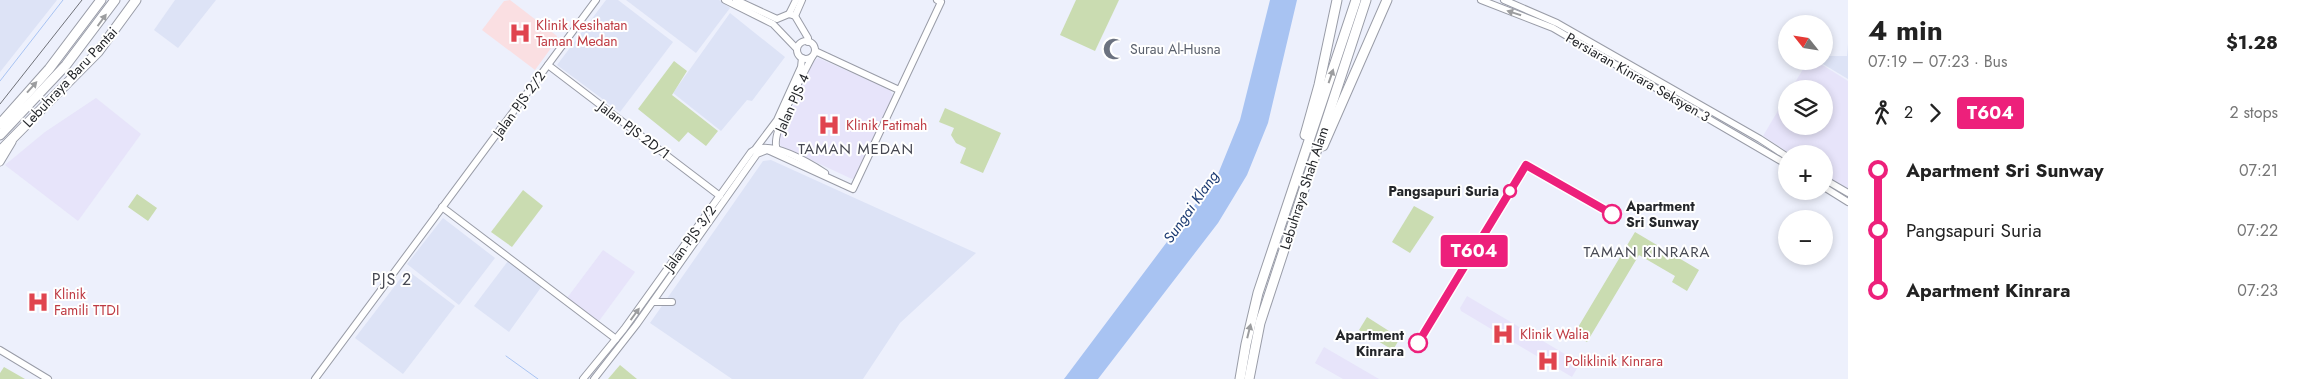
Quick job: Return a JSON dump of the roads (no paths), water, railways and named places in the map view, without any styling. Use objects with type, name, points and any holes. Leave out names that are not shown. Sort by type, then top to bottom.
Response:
[{"type":"highway","points":[[0,124],[49,69],[101,0]]},
{"type":"highway","name":"Lebuhraya Baru Pantai","points":[[0,135],[66,65],[115,0]]},
{"type":"highway","name":"Lebuhraya Baru Pantai","points":[[0,152],[98,52],[136,0]]},
{"type":"highway","points":[[1288,203],[1319,85],[1337,0]]},
{"type":"highway","name":"Lebuhraya Shah Alam","points":[[1240,379],[1258,294],[1356,0]]},
{"type":"highway","name":"Lebuhraya Shah Alam","points":[[1249,379],[1260,323],[1366,0]]},
{"type":"highway","points":[[1284,246],[1326,138],[1387,0]]},
{"type":"highway","points":[[0,145],[19,131]]},
{"type":"main road","name":"Jalan PJS 2/2","points":[[315,379],[596,0]]},
{"type":"main road","points":[[725,0],[773,24],[796,48],[802,58],[814,54]]},
{"type":"main road","points":[[736,0],[777,19],[792,15],[802,0]]},
{"type":"main road","points":[[796,0],[792,15],[808,38],[814,54],[899,90]]},
{"type":"main road","name":"Persiaran Kinrara Seksyen 3","points":[[1504,0],[1557,23],[1778,151]]},
{"type":"main road","points":[[764,149],[853,189],[939,1]]},
{"type":"main road","name":"Persiaran Kinrara Seksyen 3","points":[[1482,1],[1553,28],[1778,159]]},
{"type":"main road","points":[[796,48],[800,42],[808,42]]},
{"type":"main road","name":"Jalan PJS 4","points":[[777,149],[775,142],[781,122],[814,54]]},
{"type":"main road","name":"Jalan PJS 4","points":[[764,149],[801,67],[802,58]]},
{"type":"main road","name":"Jalan PJS 2D/1","points":[[548,65],[720,196]]},
{"type":"main road","points":[[1729,122],[1750,137],[1756,146],[1762,144],[1778,152]]},
{"type":"main road","points":[[0,162],[19,131]]},
{"type":"main road","points":[[764,149],[777,149],[818,168],[828,177]]},
{"type":"main road","name":"Jalan PJS 3/2","points":[[583,379],[624,329],[743,162],[764,149]]},
{"type":"main road","name":"Jalan PJS 3/2","points":[[594,379],[616,353],[653,302],[757,154],[764,149]]},
{"type":"main road","points":[[1833,184],[1848,193]]},
{"type":"main road","points":[[1833,193],[1848,202]]},
{"type":"main road","points":[[442,207],[616,339]]},
{"type":"main road","points":[[653,302],[672,302]]},
{"type":"main road","points":[[606,332],[624,329]]},
{"type":"main road","points":[[606,332],[607,350]]},
{"type":"main road","points":[[0,350],[48,379]]},
{"type":"water","points":[[1270,0],[1297,0],[1268,123],[1247,175],[1218,223],[1098,379],[1064,379],[1218,174],[1240,120]]},
{"type":"waterway","points":[[0,81],[63,0]]},
{"type":"waterway","points":[[506,356],[538,379]]},
{"type":"railway","points":[[0,104],[82,0]]},
{"type":"place","name":"Klinik Kesihatan Taman Medan","points":[[520,33]]},
{"type":"place","name":"Surau Al-Husna","points":[[1114,49]]},
{"type":"place","name":"Klinik Fatimah","points":[[829,125]]},
{"type":"place","name":"Pangsapuri Suria","points":[[1510,191]]},
{"type":"place","name":"Apartment Sri Sunway","points":[[1612,214]]},
{"type":"place","name":"Klinik Famili TTDI","points":[[38,302]]},
{"type":"place","name":"Klinik Walia","points":[[1503,334]]},
{"type":"place","name":"Apartment Kinrara","points":[[1418,343]]},
{"type":"place","name":"Poliklinik Kinrara","points":[[1548,361]]},
{"type":"district","name":"TAMAN MEDAN","points":[[856,149]]},
{"type":"district","name":"TAMAN KINRARA","points":[[1647,252]]},
{"type":"district","name":"PJS 2","points":[[392,279]]},
{"type":"water label","name":"Sungai Klang","points":[[1191,207]]}]
